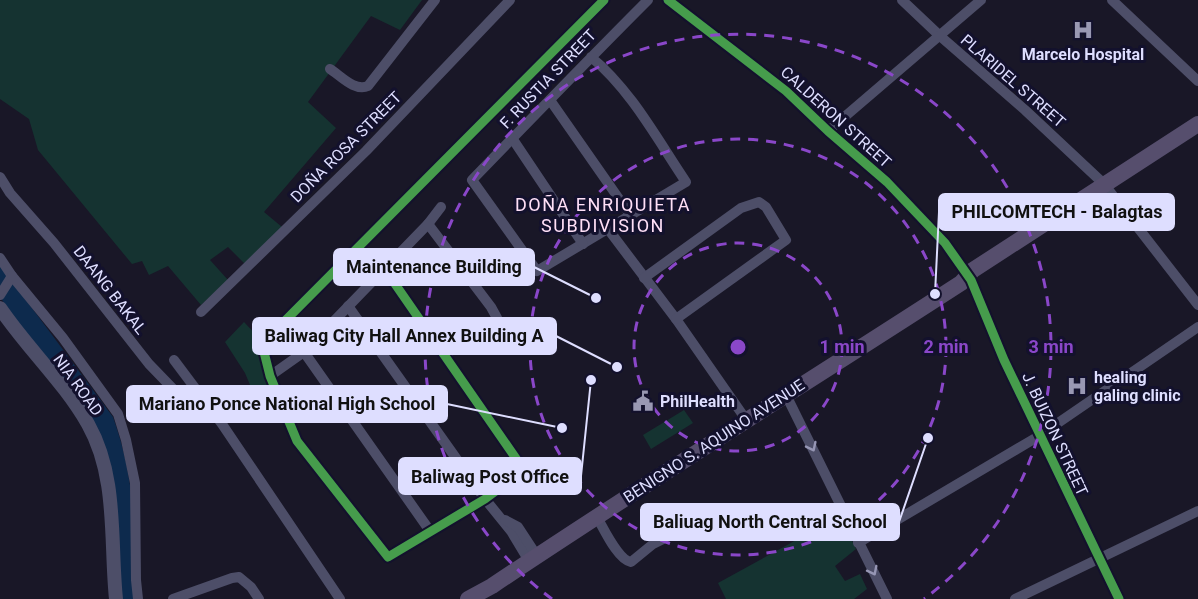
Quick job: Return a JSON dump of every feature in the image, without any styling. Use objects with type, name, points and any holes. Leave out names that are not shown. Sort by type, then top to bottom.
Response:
[{"type":"main road","name":"BENIGNO S. AQUINO AVENUE","points":[[468,599],[966,279],[978,279],[1198,124]]},
{"type":"main road","name":"BENIGNO S. AQUINO AVENUE","points":[[1107,189],[1198,136]]},
{"type":"street","points":[[330,69],[357,87],[368,86],[435,0]]},
{"type":"street","name":"DOÑA ROSA STREET","points":[[201,312],[366,151],[510,0]]},
{"type":"street","points":[[384,268],[524,470],[485,499],[388,557],[297,441],[270,376],[262,344],[604,0]]},
{"type":"street","name":"F. RUSTIA STREET","points":[[583,244],[537,271],[471,180],[648,0]]},
{"type":"street","name":"CALDERON STREET","points":[[668,0],[761,71],[887,182],[945,243],[966,279]]},
{"type":"street","name":"PLARIDEL STREET","points":[[902,0],[1025,110],[1107,189],[1198,305]]},
{"type":"street","points":[[828,131],[981,0]]},
{"type":"street","points":[[1112,0],[1198,81]]},
{"type":"street","points":[[512,138],[583,244],[686,182],[609,73],[591,57]]},
{"type":"street","points":[[550,100],[631,216]]},
{"type":"street","name":"DAANG BAKAL","points":[[0,177],[10,194],[54,243],[149,364],[179,395],[208,405]]},
{"type":"street","points":[[0,200],[10,194]]},
{"type":"street","points":[[644,278],[741,208],[759,201],[766,207],[786,240],[676,319]]},
{"type":"street","points":[[270,376],[304,351],[428,224],[441,207]]},
{"type":"street","points":[[428,224],[497,318],[492,324],[444,355]]},
{"type":"street","points":[[608,229],[676,319],[747,421]]},
{"type":"street","points":[[0,258],[10,279],[63,338],[118,414],[135,483],[138,599]]},
{"type":"street","points":[[1,299],[10,279]]},
{"type":"street","name":"J. BUIZON STREET","points":[[966,279],[1119,599]]},
{"type":"street","name":"NIA ROAD","points":[[1,299],[89,425],[101,456],[110,492],[116,599]]},
{"type":"street","points":[[348,306],[485,499],[533,559]]},
{"type":"street","points":[[858,543],[1040,436],[1198,327]]},
{"type":"street","points":[[304,351],[430,531]]},
{"type":"street","points":[[174,360],[208,405],[340,599]]},
{"type":"street","points":[[786,395],[887,599]]},
{"type":"street","points":[[1016,599],[1198,511]]},
{"type":"street","points":[[597,517],[619,555],[626,561],[632,562],[653,544],[685,528]]},
{"type":"street","points":[[173,599],[239,577],[251,587],[259,599]]},
{"type":"green space","points":[[0,0],[422,0],[400,30],[371,16],[308,102],[336,128],[264,212],[282,227],[245,264],[228,247],[210,260],[228,280],[201,305],[168,266],[149,275],[142,261],[132,264],[38,150],[29,119],[0,99]]},
{"type":"green space","points":[[244,322],[261,340],[276,396],[258,404],[245,373],[225,342]]},
{"type":"green space","points":[[684,410],[693,423],[651,449],[643,435]]},
{"type":"green space","points":[[840,516],[856,549],[835,566],[845,581],[860,574],[867,589],[854,599],[726,599],[718,583]]},
{"type":"water","points":[[0,265],[113,417],[128,471],[133,509],[134,599],[120,599],[109,471],[26,334],[0,297]]},
{"type":"cycle path","points":[[384,268],[524,470],[485,499],[388,557],[297,441],[270,376],[262,344],[604,0]]},
{"type":"cycle path","points":[[668,0],[786,91],[887,182],[945,243],[971,280],[1004,360],[1119,599]]},
{"type":"place","name":"Marcelo Hospital","points":[[1083,30]]},
{"type":"place","name":"PHILCOMTECH - Balagtas","points":[[935,294]]},
{"type":"place","name":"Maintenance Building","points":[[596,298]]},
{"type":"place","name":"Baliwag City Hall Annex Building A","points":[[617,367]]},
{"type":"place","name":"Baliwag Post Office","points":[[591,380]]},
{"type":"place","name":"healing galing clinic","points":[[1077,386]]},
{"type":"place","name":"PhilHealth","points":[[643,401]]},
{"type":"place","name":"Mariano Ponce National High School","points":[[562,428]]},
{"type":"place","name":"Baliuag North Central School","points":[[928,438]]},
{"type":"district","name":"DOÑA ENRIQUIETA SUBDIVISION","points":[[603,214]]}]
